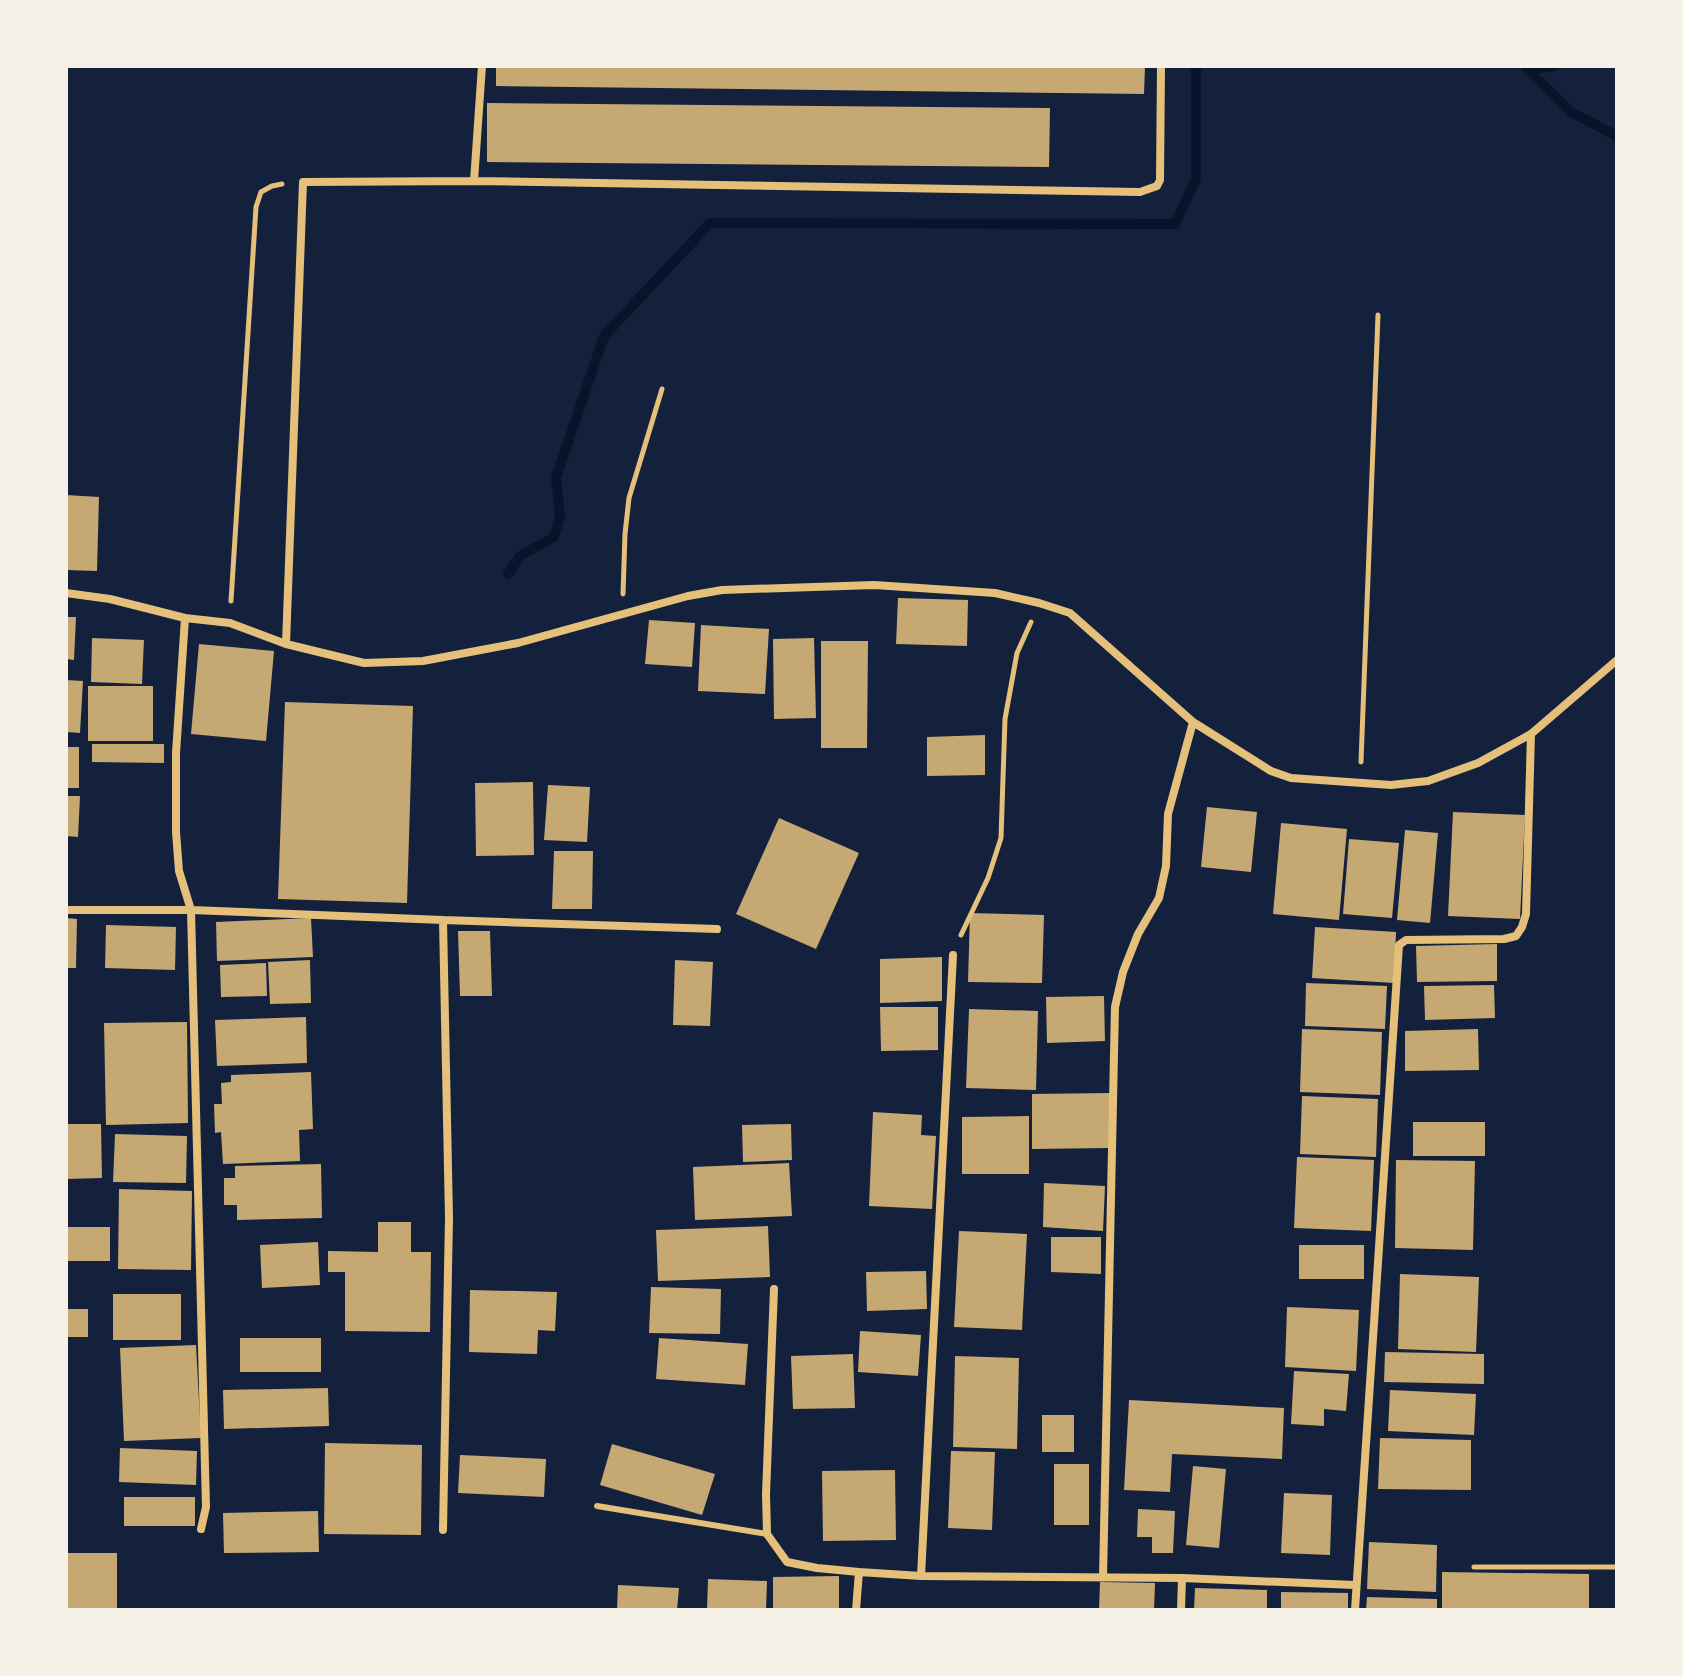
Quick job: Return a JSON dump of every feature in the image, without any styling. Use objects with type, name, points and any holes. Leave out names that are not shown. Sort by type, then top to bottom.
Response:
[{"type":"street","points":[[474,181],[482,66]]},
{"type":"street","points":[[286,644],[303,182],[474,181],[1140,192],[1157,186],[1160,180],[1161,66]]},
{"type":"street","points":[[66,593],[110,599],[185,618],[230,623],[286,644],[364,663],[423,661],[518,643],[688,596],[722,590],[874,585],[995,593],[1070,613],[1193,722],[1281,775],[1391,785],[1428,781],[1478,763],[1531,734],[1617,660]]},
{"type":"street","points":[[185,618],[176,753],[176,832],[179,871],[191,910],[206,1507],[201,1529]]},
{"type":"street","points":[[1103,1578],[1115,1007],[1123,972],[1138,934],[1159,898],[1166,866],[1168,814],[1193,722]]},
{"type":"street","points":[[1355,1610],[1399,945],[1406,940],[1504,939],[1516,936],[1522,927],[1526,914],[1531,734]]},
{"type":"street","points":[[66,910],[191,910],[717,929]]},
{"type":"street","points":[[443,920],[449,1218],[443,1530]]},
{"type":"street","points":[[921,1576],[953,955]]},
{"type":"street","points":[[774,1289],[767,1534],[787,1562],[817,1568],[921,1576],[1182,1578],[1355,1585]]},
{"type":"street","points":[[856,1610],[859,1572]]},
{"type":"street","points":[[1181,1610],[1182,1578]]},
{"type":"lane","points":[[597,1506],[767,1534]]},
{"type":"path","points":[[230,623],[256,207],[258,196],[267,188],[303,182]]},
{"type":"path","points":[[1360,783],[1378,315]]},
{"type":"path","points":[[623,615],[629,498],[662,389]]},
{"type":"path","points":[[953,955],[988,878],[1001,838],[1005,719],[1017,653],[1039,603]]},
{"type":"path","points":[[1474,1567],[1617,1567]]},
{"type":"building","points":[[496,66],[1145,66],[1144,94],[496,86]]},
{"type":"building","points":[[487,103],[1050,108],[1049,167],[487,162]]},
{"type":"building","points":[[66,495],[99,497],[97,571],[66,570]]},
{"type":"building","points":[[898,598],[968,600],[967,646],[896,644]]},
{"type":"building","points":[[66,617],[76,617],[74,660],[66,659]]},
{"type":"building","points":[[649,620],[695,623],[692,667],[645,664]]},
{"type":"building","points":[[701,625],[769,629],[765,694],[698,691]]},
{"type":"building","points":[[92,638],[144,640],[142,684],[91,682]]},
{"type":"building","points":[[814,638],[816,718],[774,719],[773,639]]},
{"type":"building","points":[[821,641],[868,641],[867,748],[821,748]]},
{"type":"building","points":[[199,644],[274,651],[266,741],[191,734]]},
{"type":"building","points":[[66,680],[83,681],[80,733],[66,732]]},
{"type":"building","points":[[88,686],[153,686],[153,741],[88,741]]},
{"type":"building","points":[[285,702],[413,706],[407,903],[278,899]]},
{"type":"building","points":[[985,735],[985,775],[927,776],[927,737]]},
{"type":"building","points":[[92,744],[164,744],[164,763],[92,762]]},
{"type":"building","points":[[66,747],[79,747],[79,788],[66,788]]},
{"type":"building","points":[[533,782],[534,855],[476,856],[475,783]]},
{"type":"building","points":[[548,785],[590,787],[587,842],[544,840]]},
{"type":"building","points":[[66,796],[80,796],[78,837],[66,836]]},
{"type":"building","points":[[1207,807],[1257,812],[1251,872],[1201,867]]},
{"type":"building","points":[[1453,812],[1525,815],[1520,919],[1448,916]]},
{"type":"building","points":[[779,818],[859,853],[816,949],[736,914]]},
{"type":"building","points":[[1281,823],[1347,829],[1339,920],[1273,914]]},
{"type":"building","points":[[1405,830],[1438,833],[1430,923],[1397,920]]},
{"type":"building","points":[[1349,839],[1399,843],[1392,918],[1343,914]]},
{"type":"building","points":[[554,851],[593,851],[592,909],[552,909]]},
{"type":"building","points":[[970,913],[1044,915],[1042,983],[968,982]]},
{"type":"building","points":[[66,918],[77,919],[76,968],[66,968]]},
{"type":"building","points":[[311,918],[313,957],[217,961],[216,922]]},
{"type":"building","points":[[106,925],[176,927],[175,970],[105,968]]},
{"type":"building","points":[[1315,927],[1396,932],[1394,983],[1312,978]]},
{"type":"building","points":[[458,931],[490,931],[492,996],[460,996]]},
{"type":"building","points":[[1497,944],[1497,981],[1417,982],[1416,946]]},
{"type":"building","points":[[942,957],[942,1001],[880,1003],[880,959]]},
{"type":"building","points":[[310,960],[311,1003],[270,1004],[268,962]]},
{"type":"building","points":[[675,960],[713,962],[710,1026],[673,1025]]},
{"type":"building","points":[[266,963],[267,996],[221,997],[220,965]]},
{"type":"building","points":[[1306,983],[1387,986],[1385,1029],[1305,1026]]},
{"type":"building","points":[[1494,985],[1495,1018],[1425,1020],[1424,986]]},
{"type":"building","points":[[1104,996],[1105,1041],[1047,1043],[1046,997]]},
{"type":"building","points":[[880,1007],[938,1007],[938,1050],[881,1051]]},
{"type":"building","points":[[969,1009],[1038,1011],[1036,1090],[966,1088]]},
{"type":"building","points":[[306,1017],[307,1063],[217,1066],[215,1020]]},
{"type":"building","points":[[187,1022],[188,1123],[106,1125],[104,1023]]},
{"type":"building","points":[[1302,1029],[1382,1032],[1380,1095],[1300,1092]]},
{"type":"building","points":[[1478,1029],[1479,1070],[1405,1071],[1405,1031]]},
{"type":"building","points":[[311,1072],[313,1129],[299,1130],[300,1161],[223,1164],[221,1132],[215,1133],[214,1104],[222,1104],[221,1083],[231,1082],[231,1075]]},
{"type":"building","points":[[1110,1093],[1110,1148],[1032,1149],[1032,1094]]},
{"type":"building","points":[[1302,1096],[1378,1099],[1376,1157],[1300,1154]]},
{"type":"building","points":[[873,1112],[922,1115],[921,1135],[936,1136],[932,1209],[869,1206]]},
{"type":"building","points":[[1029,1116],[1029,1174],[962,1174],[962,1117]]},
{"type":"building","points":[[1413,1122],[1485,1122],[1485,1156],[1413,1156]]},
{"type":"building","points":[[66,1124],[101,1124],[102,1178],[66,1179]]},
{"type":"building","points":[[791,1124],[792,1160],[743,1162],[742,1125]]},
{"type":"building","points":[[115,1134],[187,1136],[186,1183],[113,1182]]},
{"type":"building","points":[[1297,1157],[1374,1160],[1371,1231],[1294,1228]]},
{"type":"building","points":[[1396,1160],[1475,1161],[1473,1250],[1395,1248]]},
{"type":"building","points":[[789,1163],[792,1216],[695,1220],[693,1167]]},
{"type":"building","points":[[321,1164],[322,1218],[237,1220],[237,1205],[224,1205],[224,1178],[235,1178],[235,1166]]},
{"type":"building","points":[[1044,1183],[1105,1186],[1103,1231],[1043,1227]]},
{"type":"building","points":[[119,1189],[192,1191],[191,1270],[118,1269]]},
{"type":"building","points":[[378,1222],[411,1222],[411,1252],[431,1252],[430,1332],[345,1331],[345,1272],[328,1272],[328,1251],[378,1252]]},
{"type":"building","points":[[768,1226],[770,1277],[658,1281],[656,1230]]},
{"type":"building","points":[[66,1227],[110,1227],[110,1261],[66,1261]]},
{"type":"building","points":[[959,1231],[1027,1234],[1022,1330],[954,1327]]},
{"type":"building","points":[[1051,1237],[1101,1237],[1101,1274],[1051,1272]]},
{"type":"building","points":[[318,1242],[320,1285],[262,1288],[260,1245]]},
{"type":"building","points":[[1299,1245],[1364,1245],[1364,1279],[1299,1279]]},
{"type":"building","points":[[926,1271],[927,1309],[867,1311],[866,1272]]},
{"type":"building","points":[[1400,1274],[1479,1277],[1476,1352],[1398,1349]]},
{"type":"building","points":[[651,1287],[721,1289],[720,1334],[649,1333]]},
{"type":"building","points":[[470,1290],[557,1292],[555,1331],[538,1330],[537,1354],[469,1352]]},
{"type":"building","points":[[113,1294],[181,1294],[181,1340],[113,1340]]},
{"type":"building","points":[[1287,1307],[1359,1310],[1356,1371],[1285,1367]]},
{"type":"building","points":[[66,1309],[88,1309],[88,1337],[66,1337]]},
{"type":"building","points":[[860,1331],[921,1335],[918,1376],[858,1372]]},
{"type":"building","points":[[240,1338],[321,1338],[321,1372],[240,1372]]},
{"type":"building","points":[[659,1338],[748,1344],[745,1385],[656,1379]]},
{"type":"building","points":[[196,1345],[201,1438],[124,1441],[120,1348]]},
{"type":"building","points":[[1385,1352],[1484,1354],[1484,1384],[1384,1382]]},
{"type":"building","points":[[853,1354],[855,1408],[793,1409],[791,1356]]},
{"type":"building","points":[[955,1356],[1019,1358],[1017,1449],[953,1447]]},
{"type":"building","points":[[1294,1371],[1349,1374],[1346,1411],[1324,1409],[1324,1426],[1291,1424]]},
{"type":"building","points":[[328,1388],[329,1426],[224,1429],[223,1390]]},
{"type":"building","points":[[1390,1390],[1476,1394],[1474,1435],[1388,1431]]},
{"type":"building","points":[[1129,1400],[1284,1408],[1282,1459],[1172,1454],[1170,1492],[1124,1490]]},
{"type":"building","points":[[1042,1415],[1074,1415],[1074,1452],[1042,1452]]},
{"type":"building","points":[[1380,1438],[1471,1440],[1471,1490],[1378,1489]]},
{"type":"building","points":[[325,1443],[422,1445],[421,1535],[324,1534]]},
{"type":"building","points":[[612,1444],[715,1474],[702,1515],[600,1485]]},
{"type":"building","points":[[120,1448],[197,1451],[196,1485],[119,1482]]},
{"type":"building","points":[[951,1451],[995,1452],[992,1530],[948,1528]]},
{"type":"building","points":[[460,1455],[546,1459],[544,1497],[458,1493]]},
{"type":"building","points":[[1054,1464],[1089,1464],[1089,1525],[1054,1525]]},
{"type":"building","points":[[1193,1466],[1226,1469],[1219,1548],[1186,1545]]},
{"type":"building","points":[[895,1470],[896,1540],[823,1541],[822,1471]]},
{"type":"building","points":[[1284,1493],[1332,1495],[1330,1555],[1281,1553]]},
{"type":"building","points":[[124,1497],[195,1497],[195,1526],[124,1526]]},
{"type":"building","points":[[1138,1509],[1175,1511],[1173,1553],[1152,1553],[1152,1537],[1137,1537]]},
{"type":"building","points":[[318,1511],[319,1552],[224,1553],[223,1513]]},
{"type":"building","points":[[1369,1542],[1437,1545],[1436,1592],[1367,1589]]},
{"type":"building","points":[[66,1553],[117,1553],[117,1609],[66,1609]]},
{"type":"building","points":[[1442,1572],[1589,1574],[1589,1610],[1442,1610]]},
{"type":"building","points":[[839,1576],[839,1610],[773,1610],[773,1577]]},
{"type":"building","points":[[708,1579],[767,1581],[766,1610],[707,1610]]},
{"type":"building","points":[[1100,1582],[1155,1583],[1154,1610],[1099,1610]]},
{"type":"building","points":[[618,1585],[679,1588],[677,1610],[617,1610]]},
{"type":"building","points":[[1195,1588],[1267,1590],[1267,1610],[1194,1610]]},
{"type":"building","points":[[1281,1592],[1348,1593],[1348,1610],[1281,1610]]},
{"type":"building","points":[[1367,1597],[1437,1599],[1437,1610],[1366,1610]]},
{"type":"waterway","points":[[508,574],[520,556],[554,537],[560,516],[556,478],[604,336],[710,223],[1175,224],[1196,179],[1196,66]]},
{"type":"waterway","points":[[1526,66],[1571,112],[1617,136]]},
{"type":"waterway","points":[[1528,70],[1554,66]]}]
